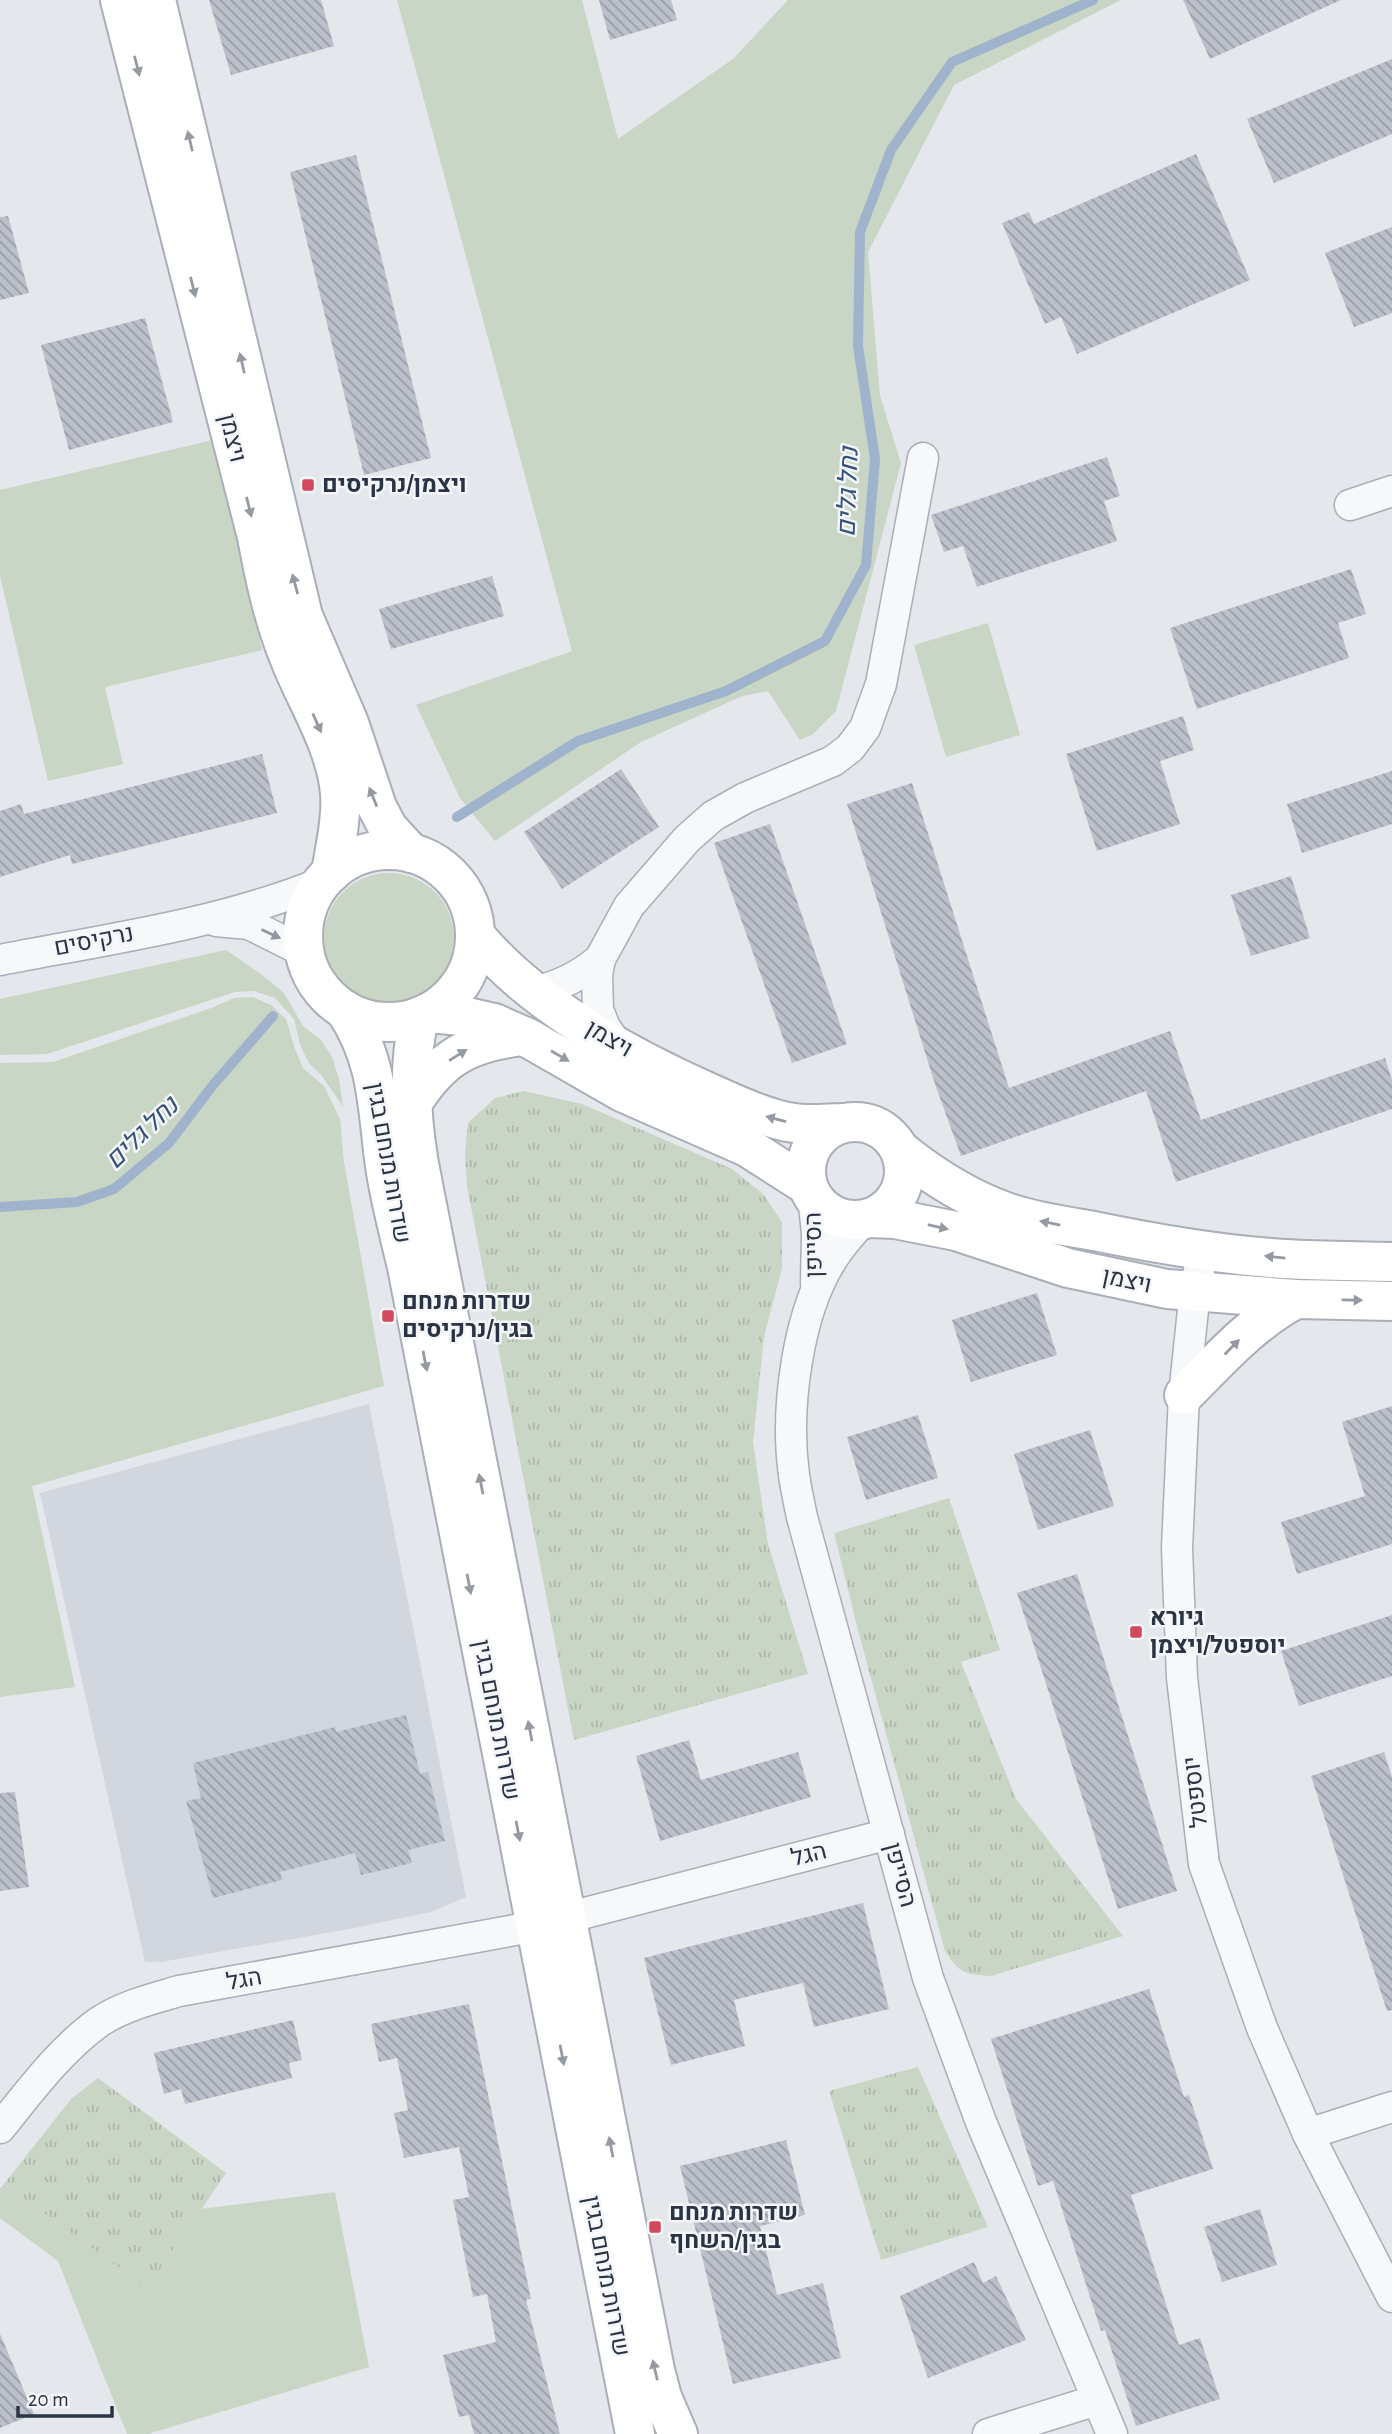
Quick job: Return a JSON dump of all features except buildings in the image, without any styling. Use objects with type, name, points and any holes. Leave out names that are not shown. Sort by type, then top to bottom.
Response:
[{"type":"street","name":"ויצמן","points":[[120,0],[254,524],[267,590],[289,659],[335,769],[340,792],[340,818],[327,877]]},
{"type":"street","name":"ויצמן","points":[[156,0],[303,616],[349,723],[377,807],[388,828],[411,853]]},
{"type":"street","points":[[617,1045],[598,1010],[596,991],[600,960],[629,906],[687,839],[713,816],[745,798],[833,761],[850,748],[865,727],[881,684],[923,458]]},
{"type":"street","points":[[1350,505],[1392,491]]},
{"type":"street","points":[[382,850],[411,853],[437,864],[458,883],[471,908],[476,936],[471,964],[458,989],[437,1009],[424,1015],[411,1020],[383,1023],[355,1016],[331,1000],[313,978],[303,951],[303,923],[313,895],[327,877],[355,857],[382,850]]},
{"type":"street","name":"נרקיסים","points":[[0,960],[188,923],[278,899],[327,877]]},
{"type":"street","name":"נרקיסים","points":[[188,923],[222,921],[249,924],[303,951]]},
{"type":"street","name":"ויצמן","points":[[476,936],[496,960],[535,992],[617,1045],[680,1079],[757,1114],[782,1121],[843,1124]]},
{"type":"street","points":[[535,992],[560,985],[582,974],[600,960]]},
{"type":"street","name":"שדרות מנחם בגין","points":[[345,1010],[362,1038],[372,1066],[394,1211],[551,1922],[655,2370],[662,2397],[678,2434]]},
{"type":"street","name":"ויצמן","points":[[424,1015],[463,1016],[494,1023],[622,1092],[747,1147],[810,1191]]},
{"type":"street","name":"שדרות מנחם בגין","points":[[424,1015],[416,1031],[412,1104],[419,1164],[551,1922],[635,2434]]},
{"type":"street","points":[[412,1104],[424,1085],[453,1056],[474,1045],[522,1036]]},
{"type":"street","points":[[860,1123],[877,1127],[890,1136],[900,1150],[904,1166],[903,1183],[896,1199],[884,1211],[867,1218],[839,1218],[826,1211],[810,1191],[807,1162],[816,1141],[828,1130],[843,1124],[860,1123]]},
{"type":"street","name":"ויצמן","points":[[900,1150],[950,1186],[1008,1213],[1138,1240],[1203,1250],[1283,1259],[1392,1262]]},
{"type":"street","name":"הסייפן","points":[[810,1191],[817,1233],[815,1294]]},
{"type":"street","name":"ויצמן","points":[[867,1218],[895,1219],[956,1231],[1069,1268],[1131,1283],[1296,1299],[1392,1301]]},
{"type":"street","name":"הסייפן","points":[[867,1218],[835,1254],[815,1294],[803,1335],[794,1387],[794,1474],[813,1563],[928,1978],[981,2122],[1112,2434]]},
{"type":"street","name":"יוספטל","points":[[1203,1250],[1195,1291],[1184,1395],[1177,1548],[1182,1678],[1204,1864],[1262,2028],[1308,2134],[1392,2297]]},
{"type":"street","points":[[1184,1395],[1251,1328],[1296,1299]]},
{"type":"street","name":"הגל","points":[[0,2129],[68,2049],[100,2021],[138,2003],[180,1991],[551,1922],[889,1834]]},
{"type":"street","points":[[1308,2134],[1392,2107]]},
{"type":"street","points":[[988,2434],[1097,2400]]},
{"type":"shaded area","points":[[369,1404],[466,1897],[431,1912],[349,1929],[161,1962],[145,1962],[40,1493]]},
{"type":"green space","points":[[397,0],[582,0],[618,139],[733,59],[788,0],[1121,0],[954,85],[868,252],[880,396],[901,463],[836,711],[813,734],[800,740],[768,691],[742,696],[641,742],[495,841],[460,798],[416,705],[572,651]]},
{"type":"green space","points":[[213,440],[262,650],[105,687],[123,764],[48,781],[0,576],[0,490]]},
{"type":"green space","points":[[988,623],[1020,735],[946,757],[914,645]]},
{"type":"green space","points":[[389,873],[414,878],[435,892],[449,913],[454,938],[449,963],[435,984],[414,998],[389,1003],[364,998],[343,984],[329,963],[324,938],[329,913],[343,892],[364,878]]},
{"type":"green space","points":[[226,950],[284,993],[303,1026],[321,1040],[332,1057],[339,1079],[343,1107],[322,1076],[309,1063],[300,1045],[294,1019],[275,998],[254,991],[235,992],[47,1054],[0,1055],[0,999]]},
{"type":"green space","points":[[253,997],[271,1005],[286,1019],[303,1068],[324,1086],[340,1119],[344,1162],[384,1386],[32,1486],[75,1687],[0,1697],[0,1063],[53,1062],[234,998]]},
{"type":"green space","points":[[524,1091],[582,1104],[732,1169],[763,1194],[782,1222],[782,1268],[764,1337],[753,1442],[768,1544],[808,1674],[574,1740],[467,1186],[465,1153],[468,1123],[495,1098]]},
{"type":"green space","points":[[949,1498],[1000,1650],[961,1662],[1016,1799],[1123,1936],[991,1976],[964,1971],[945,1951],[834,1533]]},
{"type":"green space","points":[[918,2067],[988,2227],[881,2260],[829,2091]]},
{"type":"green space","points":[[98,2078],[226,2173],[147,2289],[4,2184],[71,2099]]},
{"type":"green space","points":[[4,2184],[147,2288],[200,2209],[335,2192],[369,2367],[148,2434],[127,2434],[58,2261],[0,2218],[0,2189]]},
{"type":"waterway","name":"נחל גלים","points":[[457,817],[578,741],[726,691],[825,641],[866,565],[875,459],[858,346],[860,232],[891,150],[952,62],[1093,0]]},
{"type":"waterway","name":"נחל גלים","points":[[0,1207],[77,1202],[114,1189],[169,1143],[213,1085],[273,1016]]},
{"type":"place","name":"ויצמן/נרקיסים","points":[[308,485]]},
{"type":"place","name":"שדרות מנחם בגין/נרקיסים","points":[[388,1316]]},
{"type":"place","name":"גיורא יוספטל/ויצמן","points":[[1136,1632]]},
{"type":"place","name":"שדרות מנחם בגין/השחף","points":[[655,2227]]}]
